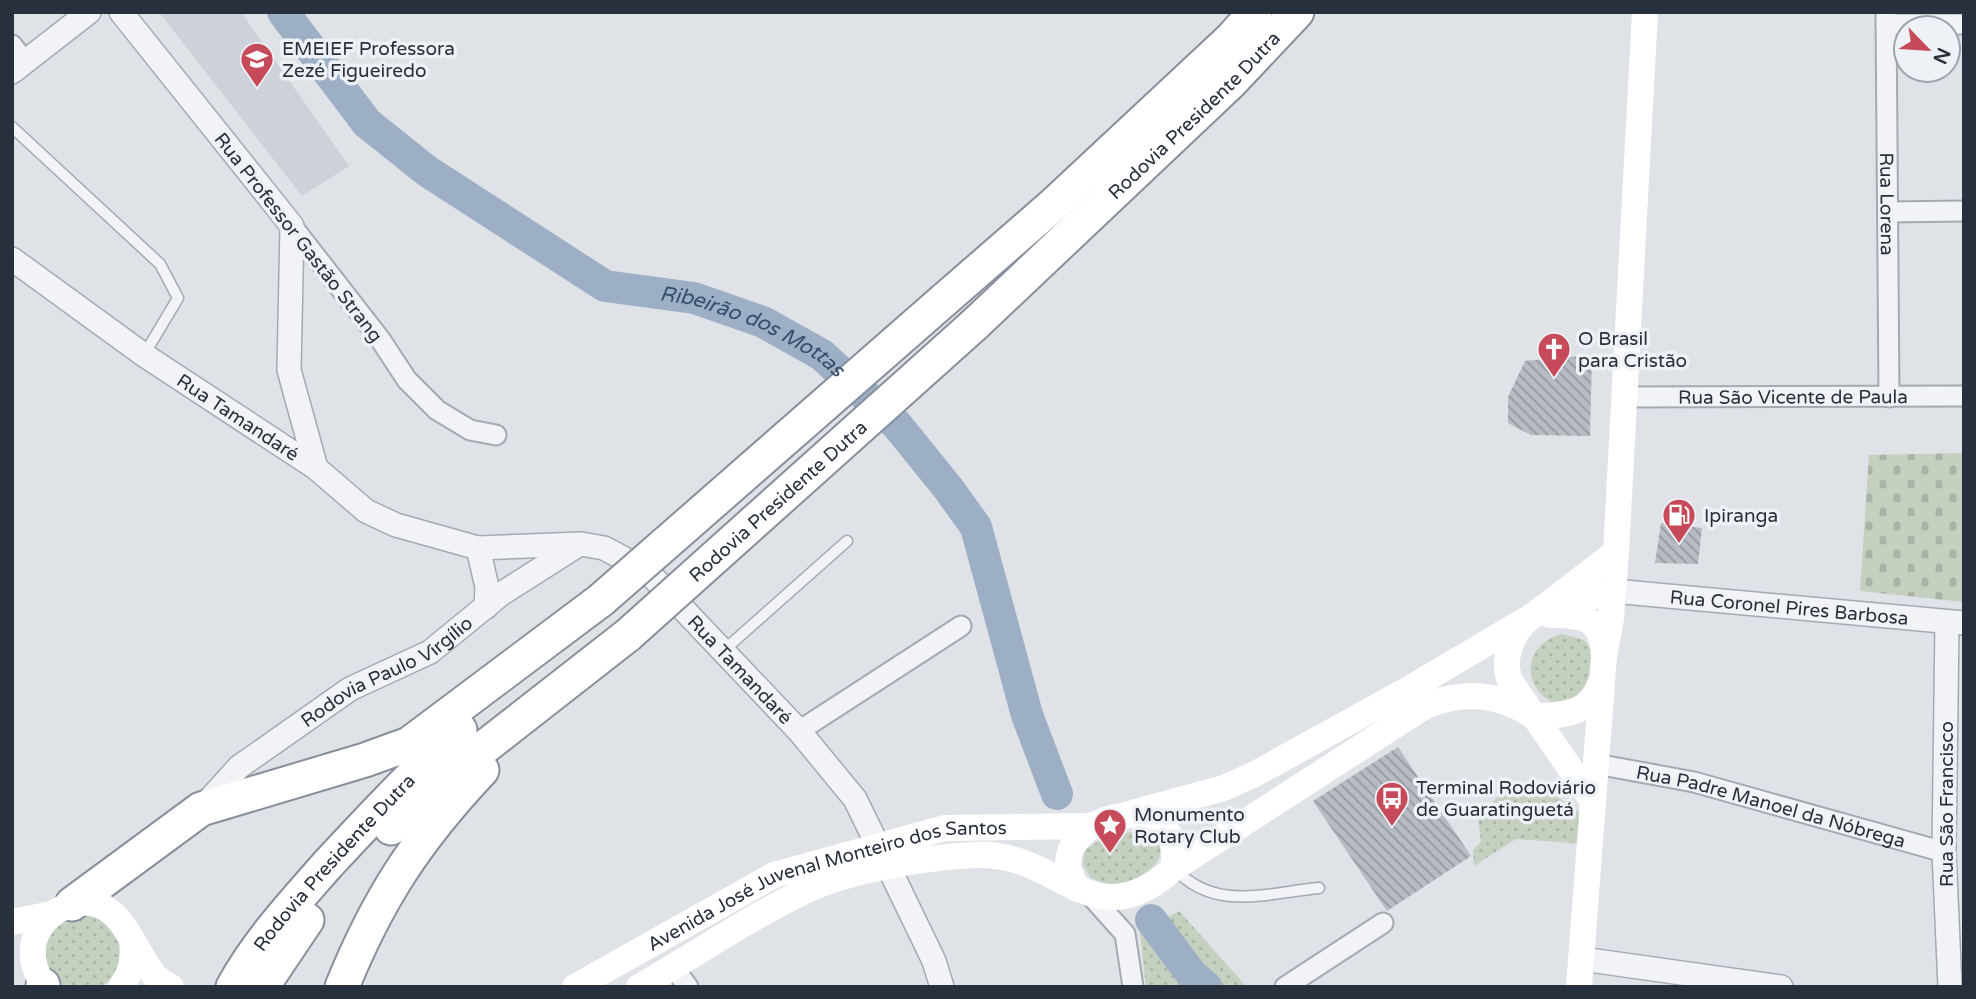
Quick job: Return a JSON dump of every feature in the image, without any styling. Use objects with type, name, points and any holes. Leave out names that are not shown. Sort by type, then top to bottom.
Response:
[{"type":"highway","name":"Rodovia Presidente Dutra","points":[[246,980],[287,909],[403,782],[600,600],[1052,206],[1232,38],[1255,12]]},
{"type":"highway","name":"Rodovia Presidente Dutra","points":[[246,980],[297,931],[413,803],[628,635],[974,325],[1231,82],[1297,12]]},
{"type":"highway","points":[[62,909],[201,809],[409,744],[600,600]]},
{"type":"highway","points":[[342,987],[366,929],[401,867],[438,817],[504,747],[628,635]]},
{"type":"main road","points":[[1579,987],[1603,668],[1616,552],[1643,17]]},
{"type":"main road","points":[[1534,615],[1578,615],[1593,622],[1603,638],[1603,668],[1594,699],[1579,710],[1535,717],[1499,698],[1458,696],[1435,702],[1174,868],[1152,888],[1127,898],[1084,893],[1067,867],[1070,849],[1076,837],[1091,826],[1224,788],[1255,775],[1534,615],[1616,552]]},
{"type":"main road","points":[[1592,800],[1505,669],[1512,641],[1534,615],[1613,591]]},
{"type":"main road","points":[[1128,814],[1149,818],[1160,825],[1172,841],[1174,868]]},
{"type":"main road","name":"Avenida José Juvenal Monteiro dos Santos","points":[[639,987],[806,890],[945,828],[1091,826]]},
{"type":"main road","name":"Avenida José Juvenal Monteiro dos Santos","points":[[575,987],[774,875],[883,857],[1010,855],[1041,868],[1084,893]]},
{"type":"main road","points":[[12,922],[87,903],[108,911],[125,926],[155,977],[171,987]]},
{"type":"main road","points":[[35,979],[33,948],[36,935],[62,909]]},
{"type":"main road","points":[[121,987],[130,974],[134,957],[132,940]]},
{"type":"street","points":[[16,60],[89,12]]},
{"type":"street","name":"Rua Professor Gastão Strang","points":[[121,12],[292,226],[407,380],[437,410],[470,430],[496,435]]},
{"type":"street","points":[[1886,18],[1964,24]]},
{"type":"street","name":"Rua Lorena","points":[[1886,18],[1889,397]]},
{"type":"street","points":[[1888,212],[1964,211]]},
{"type":"street","points":[[292,226],[289,370],[316,468]]},
{"type":"street","name":"Rua Tamandaré","points":[[12,259],[144,355],[316,468],[366,511],[396,525],[478,548],[581,544],[604,548],[647,571],[799,731],[855,799],[934,961],[942,987]]},
{"type":"street","name":"Rua São Vicente de Paula","points":[[1623,397],[1964,396]]},
{"type":"street","name":"Rodovia Paulo Virgílio","points":[[201,809],[239,767],[350,689],[430,652],[486,607],[581,544]]},
{"type":"street","points":[[478,548],[487,587],[486,607]]},
{"type":"street","name":"Rua Coronel Pires Barbosa","points":[[1613,591],[1955,622]]},
{"type":"street","name":"Rua São Francisco","points":[[1950,987],[1944,852],[1955,622]]},
{"type":"street","points":[[799,731],[961,626]]},
{"type":"street","name":"Rua Padre Manoel da Nóbrega","points":[[1596,764],[1694,782],[1944,852]]},
{"type":"street","points":[[1084,893],[1125,934],[1133,987]]},
{"type":"street","points":[[1286,986],[1384,923]]},
{"type":"street","points":[[1582,959],[1781,987]]},
{"type":"lane","points":[[12,127],[159,264],[178,298],[144,355]]},
{"type":"lane","points":[[722,651],[847,541]]},
{"type":"lane","points":[[1174,868],[1185,880],[1219,897],[1320,888]]},
{"type":"shaded area","name":"EMEIEF Professora Zezé Figueiredo","points":[[159,12],[241,12],[349,166],[302,196]]},
{"type":"green space","points":[[1964,453],[1964,602],[1860,591],[1869,455]]},
{"type":"green space","points":[[1562,634],[1584,640],[1598,658],[1584,699],[1551,702],[1534,684],[1531,664],[1534,654],[1541,646]]},
{"type":"green space","points":[[1522,785],[1559,798],[1581,814],[1584,844],[1516,839],[1474,866],[1473,850],[1481,842],[1478,816],[1498,797]]},
{"type":"green space","points":[[1143,831],[1155,839],[1160,847],[1160,855],[1149,870],[1139,877],[1115,884],[1091,878],[1083,865],[1084,851],[1112,836]]},
{"type":"green space","points":[[1179,911],[1245,985],[1146,987],[1140,931]]},
{"type":"green space","points":[[83,915],[97,918],[110,926],[118,939],[121,953],[118,967],[110,980],[97,988],[83,991],[69,988],[56,980],[48,967],[45,953],[48,939],[56,926],[69,918]]},
{"type":"building","name":"O Brasil para Cristão","points":[[1592,355],[1590,436],[1531,435],[1508,423],[1508,397],[1525,361]]},
{"type":"building","name":"Ipiranga","points":[[1661,523],[1702,528],[1698,564],[1655,563]]},
{"type":"building","name":"Terminal Rodoviário de Guaratinguetá","points":[[1398,747],[1471,856],[1387,911],[1313,801]]},
{"type":"waterway","name":"Ribeirão dos Mottas","points":[[283,12],[367,123],[427,171],[605,286],[694,298],[763,322],[822,355],[897,425],[976,527],[1027,715],[1057,794]]},
{"type":"waterway","name":"Ribeirão dos Mottas","points":[[1151,920],[1192,975],[1206,987]]},
{"type":"place","name":"EMEIEF Professora Zezé Figueiredo","points":[[257,89]]},
{"type":"place","name":"O Brasil para Cristão","points":[[1554,379]]},
{"type":"place","name":"Ipiranga","points":[[1679,545]]},
{"type":"place","name":"Terminal Rodoviário de Guaratinguetá","points":[[1392,828]]},
{"type":"place","name":"Monumento Rotary Club","points":[[1110,855]]}]
